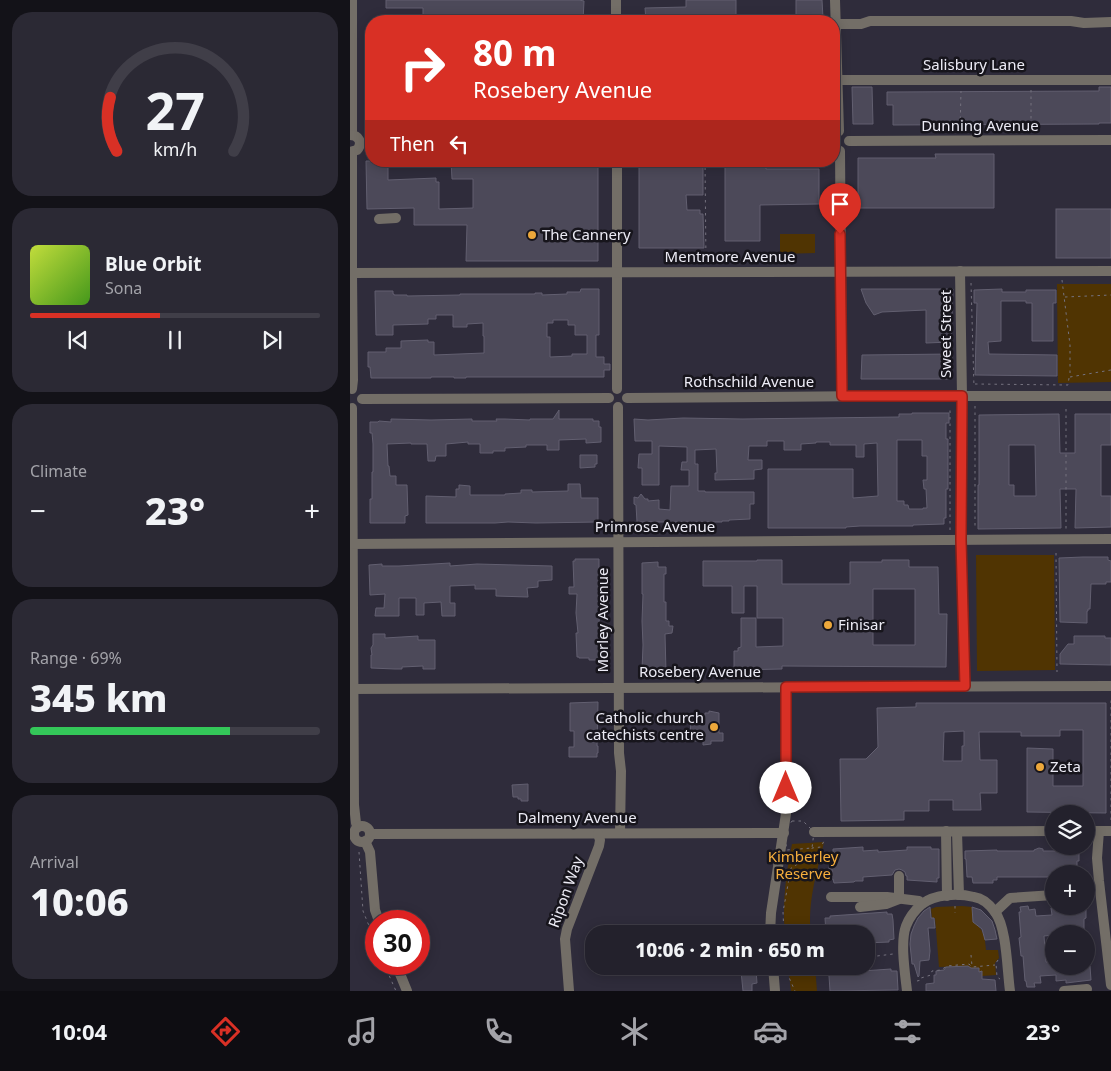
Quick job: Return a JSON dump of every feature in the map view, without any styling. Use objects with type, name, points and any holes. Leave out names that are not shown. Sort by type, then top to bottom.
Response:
[{"type":"street","points":[[352,0],[351,135],[358,137],[360,146],[357,150],[351,152],[353,380],[351,390],[358,391],[362,399],[360,404],[351,408],[352,689],[356,822],[354,831]]},
{"type":"street","points":[[616,0],[616,15]]},
{"type":"street","points":[[835,0],[836,15]]},
{"type":"street","points":[[840,24],[861,24],[870,21],[1111,22]]},
{"type":"street","name":"Salisbury Lane","points":[[840,80],[1111,80]]},
{"type":"street","points":[[840,132],[846,134],[849,141],[847,147],[840,150]]},
{"type":"street","name":"Dunning Avenue","points":[[849,141],[1111,140]]},
{"type":"street","points":[[360,143],[365,143]]},
{"type":"street","points":[[617,167],[617,388]]},
{"type":"street","points":[[838,167],[842,396]]},
{"type":"street","points":[[379,219],[396,218]]},
{"type":"street","name":"Sweet Street","points":[[960,271],[962,396],[961,540],[965,686]]},
{"type":"street","name":"Mentmore Avenue","points":[[351,273],[1111,271]]},
{"type":"street","points":[[608,398],[611,392],[617,388]]},
{"type":"street","points":[[608,398],[612,405],[618,407],[624,404],[627,398],[625,392],[617,388]]},
{"type":"street","name":"Rothschild Avenue","points":[[627,398],[1111,396]]},
{"type":"street","points":[[362,399],[608,398]]},
{"type":"street","name":"Morley Avenue","points":[[618,407],[620,833]]},
{"type":"street","name":"Primrose Avenue","points":[[352,544],[1111,539]]},
{"type":"street","name":"Rosebery Avenue","points":[[352,689],[1111,686]]},
{"type":"street","points":[[770,925],[787,807],[786,687]]},
{"type":"street","points":[[354,831],[360,826],[368,828],[375,910]]},
{"type":"street","points":[[814,832],[1045,831]]},
{"type":"street","points":[[1095,831],[1111,831]]},
{"type":"street","points":[[1099,831],[1097,858],[1111,985]]},
{"type":"street","points":[[946,832],[954,898]]},
{"type":"street","points":[[954,898],[957,832]]},
{"type":"street","name":"Dalmeny Avenue","points":[[368,837],[620,833],[784,833]]},
{"type":"street","name":"Ripon Way","points":[[569,991],[565,939],[567,929],[599,846],[598,834]]},
{"type":"street","points":[[899,876],[899,899]]},
{"type":"street","points":[[995,912],[1010,898],[1045,896]]},
{"type":"street","points":[[832,897],[887,897],[919,901],[922,904]]},
{"type":"street","points":[[906,986],[903,935],[906,925],[914,912],[922,904],[934,898],[975,897],[984,901],[1000,920],[1010,991]]},
{"type":"street","points":[[860,907],[886,904],[899,899]]},
{"type":"street","points":[[400,975],[407,991]]},
{"type":"street","points":[[774,975],[775,991]]},
{"type":"street","points":[[1064,991],[1087,989]]},
{"type":"path","points":[[960,141],[961,80]]},
{"type":"path","points":[[1031,80],[1031,140]]},
{"type":"path","points":[[705,167],[706,272]]},
{"type":"path","points":[[973,384],[1068,385],[1070,377],[1070,345],[1062,272]]},
{"type":"path","points":[[971,283],[974,390]]},
{"type":"path","points":[[1064,297],[1111,295]]},
{"type":"path","points":[[1070,377],[1111,370]]},
{"type":"path","points":[[974,404],[975,540]]},
{"type":"path","points":[[950,409],[950,533]]},
{"type":"path","points":[[1066,409],[1066,532]]},
{"type":"path","points":[[1056,553],[1057,672]]},
{"type":"path","points":[[1111,698],[1111,831]]},
{"type":"path","points":[[792,821],[803,821]]},
{"type":"path","points":[[787,850],[821,847],[828,831]]},
{"type":"path","points":[[784,925],[783,912],[791,868],[811,856],[812,848]]},
{"type":"path","points":[[954,898],[955,913]]},
{"type":"path","points":[[875,958],[877,956],[904,953]]},
{"type":"path","points":[[971,955],[972,967]]},
{"type":"path","points":[[999,958],[996,965],[997,977],[1001,980]]},
{"type":"path","points":[[906,986],[931,975],[932,971],[941,970],[947,966],[968,964],[972,967],[996,965]]},
{"type":"path","points":[[389,975],[396,991]]},
{"type":"path","points":[[788,975],[795,991]]},
{"type":"green space","points":[[780,234],[815,234],[815,253],[780,254]]},
{"type":"green space","points":[[1057,284],[1111,284],[1111,382],[1058,383]]},
{"type":"green space","points":[[976,555],[1054,555],[1055,670],[977,671]]},
{"type":"green space","name":"Kimberley Reserve","points":[[824,842],[810,911],[810,925],[785,925],[785,889],[792,844]]},
{"type":"green space","points":[[936,907],[972,907],[973,922],[980,928],[983,934],[986,950],[998,950],[999,958],[995,963],[996,975],[982,976],[979,968],[968,966],[939,967],[935,918],[932,918],[931,909]]},
{"type":"green space","points":[[789,975],[816,975],[817,991],[791,991]]},
{"type":"building","points":[[386,0],[584,1],[583,15],[423,15],[423,8],[386,8]]},
{"type":"building","points":[[686,0],[736,0],[736,15],[646,15],[645,8],[686,7]]},
{"type":"building","points":[[796,0],[822,0],[823,15],[796,15]]},
{"type":"building","points":[[852,87],[872,87],[873,124],[853,124]]},
{"type":"building","points":[[1099,87],[1111,87],[1111,123],[893,125],[893,105],[887,105],[887,92],[1099,91]]},
{"type":"building","points":[[935,154],[994,154],[994,208],[858,208],[858,158],[936,158]]},
{"type":"building","points":[[366,167],[388,167],[388,180],[436,178],[436,182],[439,182],[439,209],[473,208],[473,179],[452,179],[451,167],[598,167],[598,261],[466,261],[467,225],[414,225],[414,208],[367,209]]},
{"type":"building","points":[[639,167],[703,167],[703,195],[686,195],[687,210],[700,210],[700,214],[703,214],[704,248],[639,248]]},
{"type":"building","points":[[725,167],[819,169],[819,204],[760,205],[760,241],[725,241]]},
{"type":"building","points":[[1056,209],[1111,209],[1111,258],[1056,258]]},
{"type":"building","points":[[581,289],[599,289],[599,335],[596,335],[596,357],[604,357],[604,364],[610,364],[610,370],[604,370],[604,377],[371,378],[370,367],[368,367],[368,352],[386,352],[386,348],[401,348],[401,341],[428,340],[428,342],[434,342],[434,355],[484,353],[483,323],[467,324],[467,327],[453,327],[453,315],[436,315],[436,319],[428,319],[428,324],[393,325],[393,335],[376,335],[375,291],[393,291],[394,295],[407,296],[535,293],[542,293],[542,295],[580,292]],"holes":[[[553,320],[568,320],[568,325],[575,325],[575,335],[587,335],[587,354],[550,357],[550,337],[547,337],[547,323],[553,323]]]},
{"type":"building","points":[[861,289],[953,289],[951,342],[926,343],[926,310],[882,312],[874,315],[866,303]]},
{"type":"building","points":[[1002,289],[1002,292],[1056,290],[1056,303],[1053,303],[1053,341],[1032,341],[1032,303],[1026,303],[1026,301],[1001,301],[1001,341],[988,342],[989,354],[1057,355],[1057,376],[975,375],[977,303],[974,303],[974,290]]},
{"type":"building","points":[[952,354],[950,379],[861,379],[862,355]]},
{"type":"building","points":[[559,410],[559,419],[593,419],[593,421],[599,421],[601,442],[586,443],[586,439],[559,440],[559,450],[547,450],[547,445],[526,445],[526,447],[505,448],[505,451],[493,451],[493,453],[480,453],[480,444],[468,444],[468,442],[446,444],[446,456],[436,456],[435,461],[428,461],[427,444],[387,444],[390,476],[396,476],[396,485],[407,485],[408,515],[405,516],[405,523],[370,523],[373,444],[370,422],[391,422],[391,419],[472,419],[472,421],[497,421],[496,419],[553,419]]},
{"type":"building","points":[[949,413],[949,423],[946,423],[946,439],[948,439],[948,489],[946,489],[946,518],[944,518],[944,524],[846,528],[768,528],[768,469],[853,469],[853,498],[878,496],[877,443],[864,444],[864,457],[856,457],[856,445],[830,445],[830,442],[816,442],[801,444],[801,450],[784,450],[784,441],[767,441],[767,446],[749,446],[748,460],[762,460],[762,469],[754,470],[754,479],[715,480],[715,473],[717,473],[716,449],[695,450],[695,464],[698,464],[698,491],[754,492],[754,504],[750,504],[750,519],[722,522],[637,522],[634,497],[638,498],[641,494],[648,501],[659,500],[659,509],[670,510],[671,486],[689,486],[689,470],[681,470],[682,462],[687,462],[687,447],[659,446],[659,485],[642,485],[642,468],[638,468],[639,454],[652,454],[652,441],[635,441],[634,419],[899,417],[899,414]],"holes":[[[897,440],[922,440],[922,456],[927,456],[927,480],[923,480],[924,489],[926,489],[927,508],[909,509],[908,505],[904,505],[904,501],[897,501]]]},
{"type":"building","points":[[1059,414],[1060,453],[1075,453],[1075,414],[1111,414],[1111,445],[1101,445],[1101,496],[1111,496],[1111,527],[1075,528],[1076,489],[1060,489],[1061,528],[978,529],[979,415]],"holes":[[[1009,445],[1035,445],[1036,496],[1014,496],[1014,485],[1009,485]]]},
{"type":"building","points":[[580,455],[597,455],[597,464],[595,464],[595,467],[580,468]]},
{"type":"building","points":[[568,484],[580,484],[581,498],[598,498],[598,522],[426,523],[426,496],[456,497],[456,489],[459,489],[459,485],[470,486],[470,495],[505,495],[521,493],[521,490],[532,490],[532,492],[568,491]]},
{"type":"building","points":[[1108,557],[1108,560],[1111,561],[1111,582],[1091,584],[1090,609],[1087,611],[1087,623],[1060,622],[1059,558]]},
{"type":"building","points":[[575,559],[599,559],[600,660],[577,657],[577,594],[569,594],[569,587],[574,587],[573,561]]},
{"type":"building","points":[[782,560],[782,584],[850,584],[850,562],[909,560],[909,567],[938,567],[939,614],[947,614],[946,667],[782,666],[782,669],[734,670],[734,651],[738,651],[738,648],[741,647],[741,618],[756,618],[756,647],[783,646],[783,618],[757,618],[757,586],[744,586],[744,613],[732,613],[732,586],[703,586],[703,561]],"holes":[[[873,589],[915,589],[915,645],[873,645]]]},
{"type":"building","points":[[658,562],[658,567],[666,567],[666,574],[664,574],[664,602],[666,602],[666,621],[669,621],[669,626],[673,626],[672,633],[665,634],[666,672],[653,673],[648,672],[648,670],[642,670],[642,563]]},
{"type":"building","points":[[450,563],[450,566],[477,564],[552,566],[552,580],[538,581],[538,587],[527,588],[528,597],[496,596],[496,589],[475,589],[475,585],[450,586],[450,603],[455,603],[455,616],[442,616],[441,602],[424,603],[424,615],[416,615],[416,598],[399,598],[399,616],[375,616],[376,608],[384,608],[385,594],[370,595],[369,565],[399,566]]},
{"type":"building","points":[[373,634],[385,634],[385,638],[418,636],[418,640],[435,640],[435,669],[423,669],[423,666],[402,667],[402,669],[371,668]]},
{"type":"building","points":[[1074,636],[1105,636],[1105,638],[1111,638],[1111,665],[1060,664],[1060,654],[1068,644],[1074,644]]},
{"type":"building","points":[[598,702],[597,757],[569,757],[569,747],[574,747],[574,731],[570,731],[570,703]]},
{"type":"building","points":[[916,703],[1106,703],[1106,813],[1095,813],[1095,805],[1045,805],[1045,812],[1027,812],[1027,748],[1053,749],[1053,786],[1083,786],[1083,730],[1060,730],[1060,736],[1021,736],[1021,732],[979,732],[980,760],[997,760],[997,793],[980,793],[981,810],[953,810],[953,800],[929,800],[929,811],[904,811],[904,820],[841,821],[840,759],[866,759],[878,747],[877,708],[916,707]],"holes":[[[964,731],[964,746],[962,746],[962,761],[943,761],[944,732]]]},
{"type":"building","name":"Catholic church catechists centre","points":[[709,711],[719,713],[719,733],[723,733],[723,741],[711,741],[711,744],[703,745],[703,741],[691,741],[690,715],[705,715]]},
{"type":"building","points":[[528,784],[528,801],[521,801],[518,797],[513,797],[512,785]]},
{"type":"building","points":[[863,847],[863,851],[878,850],[878,852],[907,850],[907,847],[939,849],[939,878],[937,878],[937,882],[907,880],[905,872],[899,869],[895,870],[892,875],[863,877],[863,881],[834,883],[832,869],[829,869],[829,858],[832,859],[831,853],[833,853],[833,849]]},
{"type":"building","points":[[1043,849],[1045,855],[1079,855],[1079,861],[1077,861],[1077,865],[1045,865],[1045,877],[997,877],[997,880],[993,880],[993,883],[973,883],[972,877],[967,877],[965,851]]},
{"type":"building","points":[[1028,906],[1029,910],[1035,909],[1036,916],[1086,915],[1084,925],[1045,925],[1045,975],[1056,975],[1040,976],[1041,983],[1034,983],[1035,987],[1027,987],[1025,981],[1019,938],[1021,937],[1020,907]]},
{"type":"building","points":[[930,907],[931,918],[934,918],[935,928],[928,928],[929,960],[920,961],[918,977],[914,964],[912,964],[911,934],[918,918]]},
{"type":"building","points":[[972,907],[981,910],[992,921],[997,939],[985,940],[982,929],[973,922]]},
{"type":"building","points":[[887,912],[887,914],[892,914],[894,939],[889,940],[889,942],[875,943],[875,925],[825,925],[825,918],[830,918],[830,916]]},
{"type":"building","points":[[968,966],[979,968],[979,972],[982,971],[982,979],[995,980],[996,991],[926,991],[926,984],[934,983],[936,971],[944,970],[946,967]]},
{"type":"building","points":[[891,969],[891,971],[897,971],[898,990],[830,991],[828,975],[875,975],[875,970]]},
{"type":"building","points":[[741,975],[756,975],[757,983],[752,984],[752,991],[743,991]]},
{"type":"building","points":[[1056,975],[1091,975],[1091,980],[1066,983],[1066,980],[1056,981]]},
{"type":"place","name":"The Cannery","points":[[532,235]]},
{"type":"place","name":"Finisar","points":[[828,625]]},
{"type":"place","name":"Catholic church catechists centre","points":[[714,727]]},
{"type":"place","name":"Zeta","points":[[1040,767]]},
{"type":"route","points":[[786,788],[786,687],[965,686],[961,540],[962,396],[842,396],[840,234]]}]
